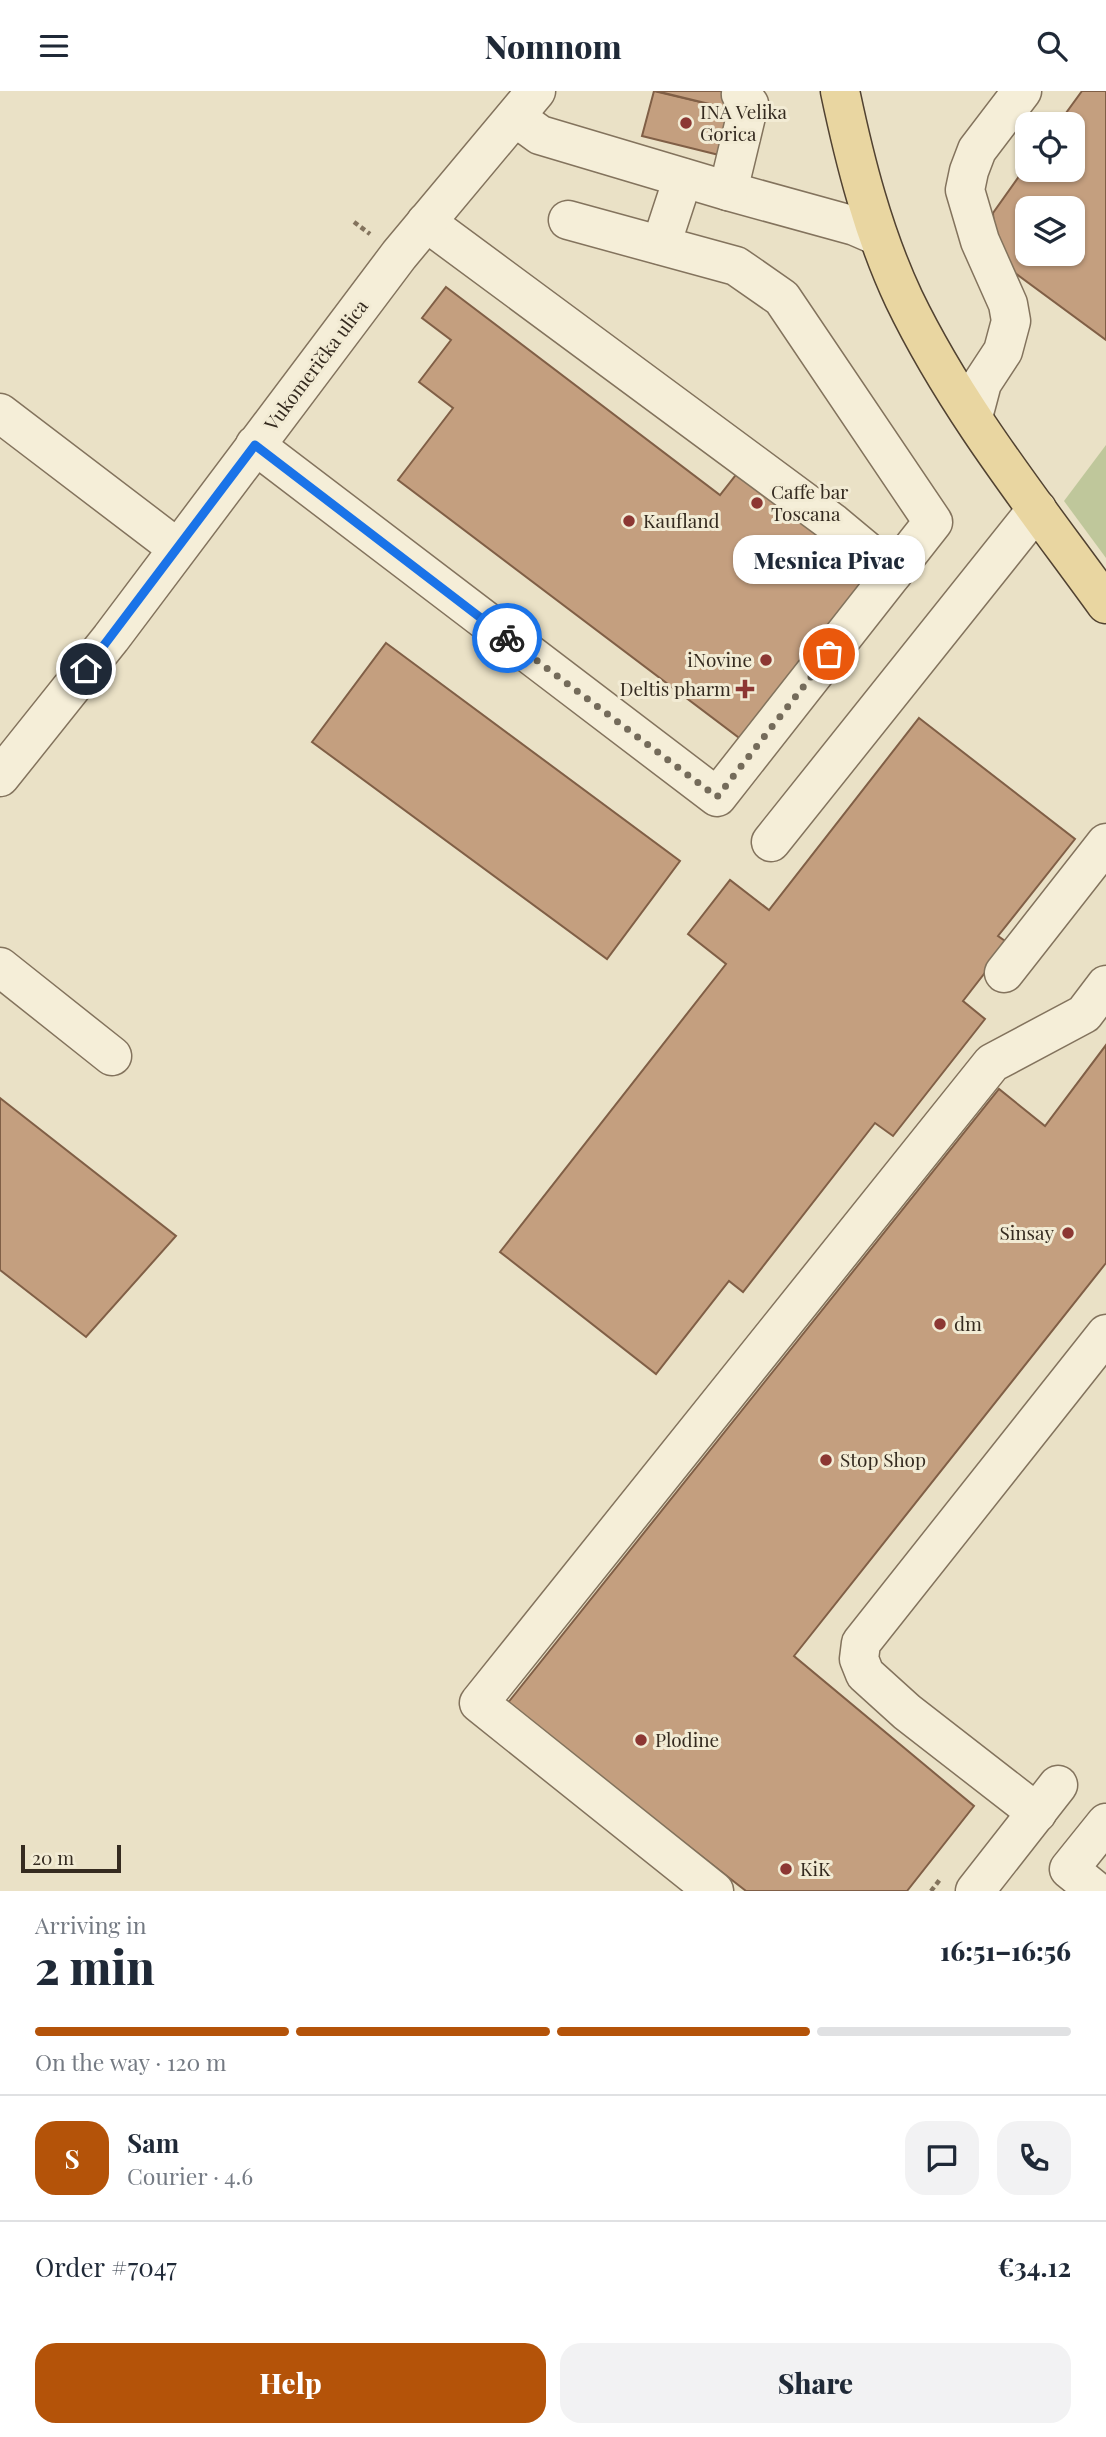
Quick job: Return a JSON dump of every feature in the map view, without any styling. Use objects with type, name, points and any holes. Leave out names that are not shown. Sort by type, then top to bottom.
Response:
[{"type":"main road","points":[[840,91],[853,154],[878,236],[904,297],[934,356],[973,417],[1106,604]]},
{"type":"street","points":[[728,191],[749,104],[741,94],[742,91]]},
{"type":"street","points":[[973,417],[982,383],[1003,351],[1012,321],[1008,304],[980,241],[965,190],[978,149],[1022,91]]},
{"type":"street","points":[[525,104],[540,135],[855,226],[878,236]]},
{"type":"street","name":"Vukomerička ulica","points":[[0,777],[111,638],[426,222],[525,104]]},
{"type":"street","points":[[661,245],[683,178]]},
{"type":"street","points":[[255,445],[717,797],[933,522],[782,298],[736,266],[568,220]]},
{"type":"street","points":[[426,222],[833,523],[893,572]]},
{"type":"street","points":[[1,417],[177,548]]},
{"type":"street","points":[[771,842],[1037,509]]},
{"type":"street","points":[[1004,973],[1106,843]]},
{"type":"street","points":[[0,967],[112,1056]]},
{"type":"street","points":[[714,1891],[479,1703],[992,1063],[1084,1014],[1106,985]]},
{"type":"street","points":[[975,1891],[1047,1799],[907,1712],[865,1674],[859,1659],[860,1643],[1106,1334]]},
{"type":"street","points":[[1096,1891],[1069,1869],[1106,1823]]},
{"type":"green space","points":[[1106,445],[1106,558],[1064,501]]},
{"type":"building","name":"INA Velika Gorica","points":[[654,91],[730,109],[719,155],[642,136]]},
{"type":"building","points":[[656,91],[735,91],[730,109]]},
{"type":"building","points":[[1082,91],[1106,91],[1106,340],[996,259],[993,213],[1015,182],[1085,182],[1085,112],[1067,112]]},
{"type":"building","name":"Kaufland","points":[[446,287],[720,495],[739,471],[871,570],[742,740],[398,480],[453,408],[419,382],[451,340],[422,318]]},
{"type":"building","points":[[386,643],[680,861],[607,959],[312,742]]},
{"type":"building","points":[[919,718],[1075,839],[998,936],[1008,943],[963,1001],[985,1019],[893,1136],[875,1123],[743,1292],[729,1281],[656,1374],[500,1252],[726,964],[688,934],[730,880],[769,910]]},
{"type":"building","name":"Stop Shop","points":[[1106,1045],[1106,1263],[794,1656],[974,1806],[907,1891],[746,1891],[507,1704],[999,1089],[1045,1126]]},
{"type":"building","points":[[0,1098],[176,1236],[86,1337],[0,1270]]},
{"type":"way so far","points":[[507,638],[717,797],[829,654]]},
{"type":"place","name":"INA Velika Gorica","points":[[686,123]]},
{"type":"place","name":"Caffe bar Toscana","points":[[757,503]]},
{"type":"place","name":"Kaufland","points":[[629,521]]},
{"type":"place","name":"Mesnica Pivac","points":[[829,654]]},
{"type":"place","name":"iNovine","points":[[766,660]]},
{"type":"place","name":"Deltis pharm","points":[[745,689]]},
{"type":"place","name":"Sinsay","points":[[1068,1233]]},
{"type":"place","name":"dm","points":[[940,1324]]},
{"type":"place","name":"Stop Shop","points":[[826,1460]]},
{"type":"place","name":"Plodine","points":[[641,1740]]},
{"type":"place","name":"KiK","points":[[786,1869]]},
{"type":"route","points":[[86,669],[255,445],[507,638]]}]
